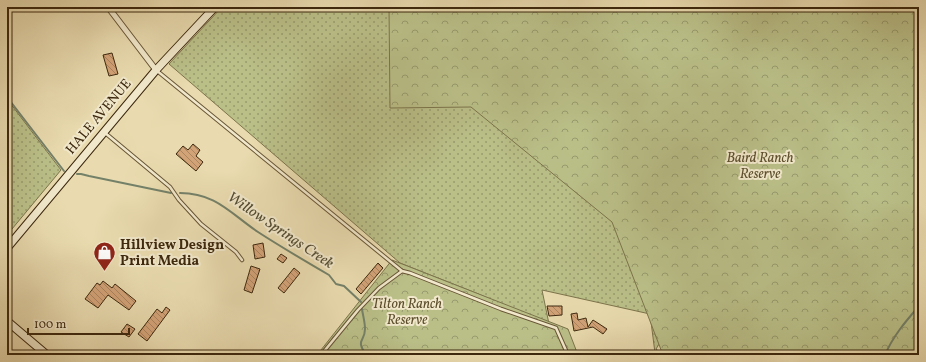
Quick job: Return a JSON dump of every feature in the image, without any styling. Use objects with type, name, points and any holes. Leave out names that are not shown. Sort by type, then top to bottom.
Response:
[{"type":"main road","name":"HALE AVENUE","points":[[7,248],[156,70],[215,7]]},
{"type":"main road","points":[[7,321],[47,355]]},
{"type":"street","points":[[108,7],[156,70]]},
{"type":"lane","points":[[156,70],[402,271],[501,309],[556,328],[568,355]]},
{"type":"lane","points":[[104,132],[170,188],[201,224],[236,252],[242,260]]},
{"type":"lane","points":[[321,355],[358,310],[379,288],[402,271]]},
{"type":"green space","points":[[222,7],[919,7],[656,349],[662,354],[683,355],[657,355],[655,353],[650,314],[542,290],[549,324],[400,263],[169,64]]},
{"type":"green space","name":"Baird Ranch Reserve","points":[[389,7],[919,7],[919,355],[663,355],[612,222],[471,107],[390,108]]},
{"type":"green space","points":[[7,99],[61,170],[7,235]]},
{"type":"green space","name":"Tilton Ranch Reserve","points":[[392,260],[568,329],[578,355],[317,355]]},
{"type":"building","points":[[112,53],[118,74],[109,76],[103,55]]},
{"type":"building","points":[[193,144],[200,150],[196,156],[203,162],[196,171],[176,154],[183,146],[188,150]]},
{"type":"building","points":[[263,243],[265,257],[255,259],[253,245]]},
{"type":"building","points":[[281,254],[287,258],[283,263],[277,259]]},
{"type":"building","points":[[378,263],[383,268],[361,294],[356,289]]},
{"type":"building","points":[[251,266],[260,269],[252,293],[244,290]]},
{"type":"building","points":[[294,268],[300,273],[284,293],[278,288]]},
{"type":"building","points":[[103,281],[112,288],[115,284],[136,301],[129,310],[108,295],[98,308],[85,299],[97,283],[100,285]]},
{"type":"building","points":[[547,306],[562,306],[562,315],[549,316]]},
{"type":"building","points":[[166,307],[170,310],[147,341],[138,334],[157,309],[162,313]]},
{"type":"building","points":[[577,313],[578,320],[586,318],[588,327],[593,320],[607,329],[603,334],[593,327],[574,331],[571,314]]},
{"type":"building","points":[[127,324],[135,329],[129,337],[121,332]]},
{"type":"waterway","name":"Willow Springs Creek","points":[[7,97],[64,171]]},
{"type":"waterway","name":"Willow Springs Creek","points":[[77,174],[171,193]]},
{"type":"waterway","name":"Willow Springs Creek","points":[[180,193],[204,197],[222,206],[284,249],[329,275],[336,284],[344,286],[361,302]]},
{"type":"waterway","points":[[885,355],[896,335],[919,306]]},
{"type":"waterway","name":"Willow Springs Creek","points":[[362,309],[365,333],[361,346],[366,355]]},
{"type":"place","name":"Hillview Design Print Media","points":[[105,272]]}]
